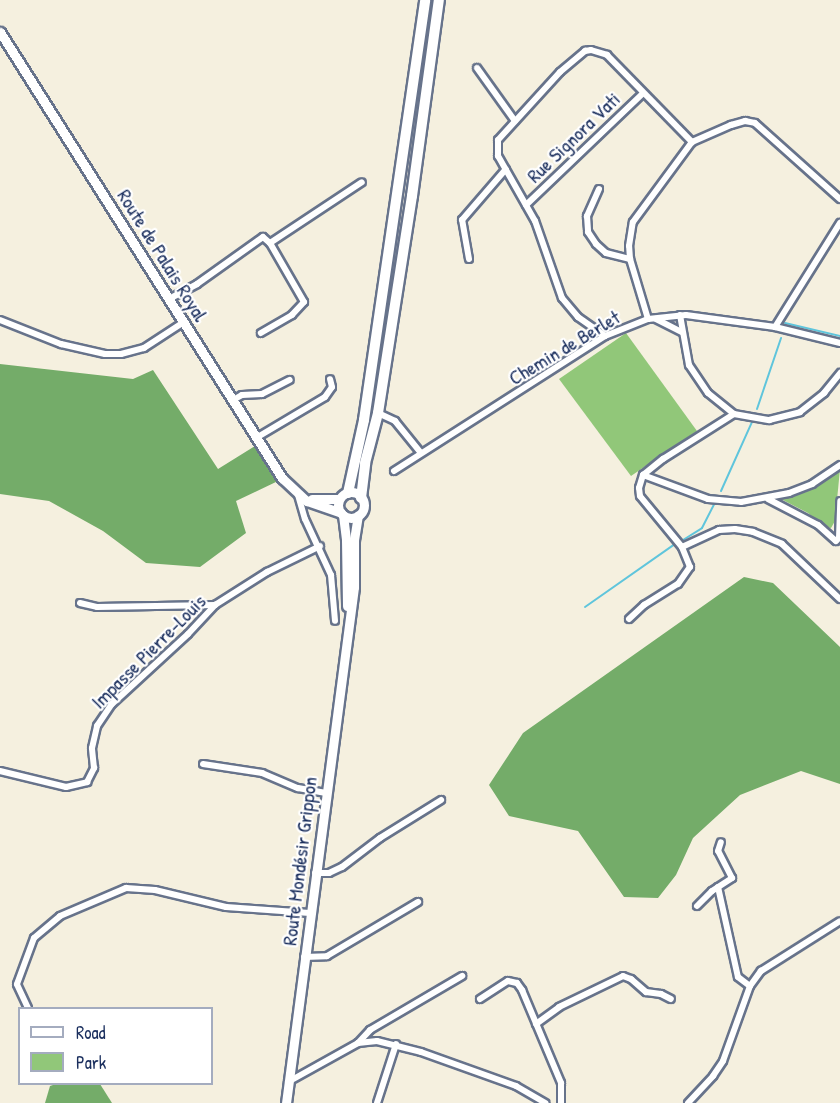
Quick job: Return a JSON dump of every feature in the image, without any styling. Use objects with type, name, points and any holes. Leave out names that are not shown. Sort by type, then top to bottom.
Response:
[{"type":"highway","points":[[360,444],[425,0]]},
{"type":"highway","points":[[361,498],[365,464],[378,413],[412,196],[439,0]]},
{"type":"highway","points":[[344,496],[369,417],[378,413]]},
{"type":"main road","name":"Route de Palais Royal","points":[[0,32],[282,478],[298,495],[342,514]]},
{"type":"main road","points":[[298,495],[317,500],[355,493],[361,498],[363,506],[358,515],[350,518],[342,514],[338,508],[344,496]]},
{"type":"main road","name":"Route Mondésir Grippon","points":[[342,514],[346,540],[348,624]]},
{"type":"main road","name":"Route Mondésir Grippon","points":[[286,1103],[354,588],[354,540],[358,515]]},
{"type":"street","points":[[605,336],[578,317],[562,298],[535,221],[498,156],[498,140],[560,72],[585,51],[591,50],[607,56],[692,142]]},
{"type":"street","points":[[477,68],[514,121]]},
{"type":"street","name":"Rue Signora Vati","points":[[526,205],[643,93]]},
{"type":"street","points":[[648,319],[630,259],[629,246],[633,222],[692,142],[731,125],[745,121],[755,123],[840,199]]},
{"type":"street","points":[[469,259],[462,220],[506,169]]},
{"type":"street","points":[[270,243],[362,182]]},
{"type":"street","points":[[599,189],[587,216],[588,232],[606,253],[630,259]]},
{"type":"street","points":[[775,327],[832,240],[840,223]]},
{"type":"street","points":[[169,299],[197,284],[263,237],[270,243],[304,302],[292,315],[261,333]]},
{"type":"street","points":[[680,315],[687,359],[696,379],[719,404],[734,414],[769,420],[800,412],[824,393],[840,373]]},
{"type":"street","name":"Chemin de Berlet","points":[[394,471],[605,336],[648,319],[680,315],[775,327],[840,343]]},
{"type":"street","points":[[655,318],[682,332]]},
{"type":"street","points":[[0,320],[61,344],[105,354],[121,354],[144,348],[184,322]]},
{"type":"street","points":[[256,438],[325,397],[332,387],[330,379]]},
{"type":"street","points":[[233,400],[242,395],[262,394],[290,380]]},
{"type":"street","points":[[378,413],[395,421],[421,453]]},
{"type":"street","points":[[629,619],[644,605],[669,592],[685,577],[690,567],[681,547],[642,501],[638,492],[643,476],[663,459],[734,414]]},
{"type":"street","points":[[643,476],[708,499],[741,502],[768,498],[812,484],[840,465]]},
{"type":"street","points":[[298,495],[305,519],[320,546],[331,575],[335,621]]},
{"type":"street","points":[[768,498],[818,525],[836,541],[839,538],[840,501]]},
{"type":"street","points":[[681,547],[719,530],[735,529],[753,532],[782,544],[840,599]]},
{"type":"street","name":"Impasse Pierre-Louis","points":[[0,771],[66,786],[87,782],[94,768],[92,748],[97,726],[112,704],[188,634],[215,605],[267,572],[320,546]]},
{"type":"street","points":[[80,603],[97,607],[215,605]]},
{"type":"street","points":[[203,764],[262,773],[298,788],[325,794]]},
{"type":"street","points":[[315,873],[329,873],[342,867],[380,838],[441,800]]},
{"type":"street","points":[[697,906],[732,876],[719,854],[721,842]]},
{"type":"street","points":[[28,1007],[17,984],[33,938],[60,916],[126,888],[155,890],[226,907],[310,913]]},
{"type":"street","points":[[718,888],[738,977],[750,986]]},
{"type":"street","points":[[304,957],[327,956],[418,902]]},
{"type":"street","points":[[688,1103],[713,1076],[723,1061],[750,986],[767,966],[840,921]]},
{"type":"street","points":[[288,1082],[358,1043],[370,1030],[462,976]]},
{"type":"street","points":[[536,1024],[550,1012],[623,976],[631,979],[646,992],[661,993],[671,999]]},
{"type":"street","points":[[480,999],[504,983],[513,981],[522,990],[561,1083],[561,1103]]},
{"type":"street","points":[[358,1043],[376,1041],[396,1044],[516,1086],[545,1103]]},
{"type":"street","points":[[377,1103],[396,1044]]},
{"type":"green space","points":[[626,333],[697,431],[631,476],[559,379]]},
{"type":"green space","points":[[0,364],[133,379],[153,370],[218,469],[255,446],[278,481],[236,501],[246,533],[200,567],[146,563],[103,531],[49,501],[0,494]]},
{"type":"green space","points":[[840,469],[835,521],[831,528],[825,527],[808,513],[779,498],[806,492]]},
{"type":"green space","points":[[744,577],[773,583],[840,647],[840,784],[801,771],[740,795],[693,838],[676,875],[658,898],[624,897],[578,831],[509,816],[489,785],[523,733]]},
{"type":"green space","points":[[101,1085],[112,1103],[45,1103],[50,1086]]},
{"type":"waterway","points":[[785,323],[840,336]]},
{"type":"waterway","points":[[757,409],[781,338]]},
{"type":"waterway","points":[[721,491],[752,422]]},
{"type":"waterway","points":[[683,540],[702,528],[714,504]]},
{"type":"waterway","points":[[585,607],[675,544]]}]
